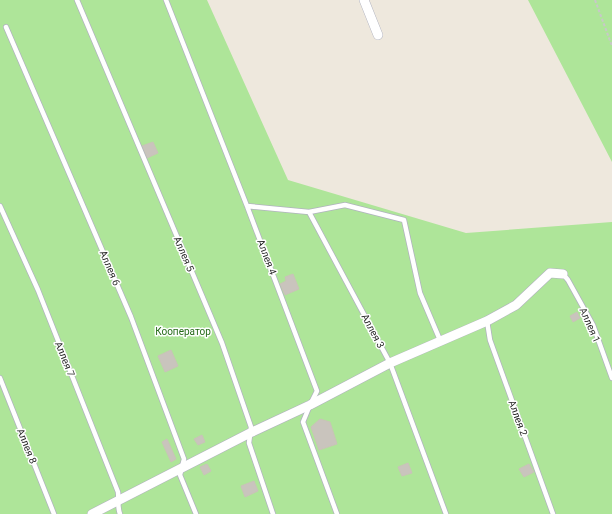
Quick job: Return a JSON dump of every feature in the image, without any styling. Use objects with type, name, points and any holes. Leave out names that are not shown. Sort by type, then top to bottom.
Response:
[{"type":"street","points":[[364,0],[378,35]]},
{"type":"street","points":[[92,514],[250,433],[310,405],[390,363],[440,340],[487,321],[516,305],[550,273],[563,274]]},
{"type":"lane","name":"Аллея 5","points":[[76,0],[222,343],[251,427],[249,443],[273,514]]},
{"type":"lane","name":"Аллея 4","points":[[166,0],[318,391],[303,422],[337,514]]},
{"type":"lane","name":"Аллея 6","points":[[6,27],[131,317],[184,459],[180,475],[196,514]]},
{"type":"lane","points":[[247,206],[310,212],[345,205],[404,220],[420,293],[440,340]]},
{"type":"lane","name":"Аллея 7","points":[[0,206],[38,290],[118,492],[119,500],[117,507],[120,514]]},
{"type":"lane","name":"Аллея 3","points":[[310,212],[390,363],[446,514]]},
{"type":"lane","name":"Аллея 1","points":[[563,274],[568,280],[593,326],[612,378]]},
{"type":"lane","name":"Аллея 2","points":[[487,321],[490,340],[553,514]]},
{"type":"lane","name":"Аллея 8","points":[[0,378],[54,514]]},
{"type":"path","points":[[595,0],[612,46]]},
{"type":"green space","name":"Кооператор","points":[[0,0],[207,0],[288,180],[466,233],[612,222],[612,514],[0,514]]},
{"type":"green space","points":[[528,0],[612,0],[612,162]]},
{"type":"building","points":[[153,142],[158,153],[147,158],[142,146]]},
{"type":"building","points":[[293,274],[299,289],[285,295],[280,284],[286,281],[285,277]]},
{"type":"building","points":[[577,312],[580,318],[573,322],[570,316]]},
{"type":"building","points":[[171,350],[178,366],[165,372],[158,356]]},
{"type":"building","points":[[320,419],[330,422],[337,444],[319,450],[311,427]]},
{"type":"building","points":[[202,435],[205,442],[198,445],[194,439]]},
{"type":"building","points":[[167,439],[176,459],[171,462],[162,442]]},
{"type":"building","points":[[408,463],[412,473],[402,476],[398,467]]},
{"type":"building","points":[[207,464],[211,471],[204,475],[200,467]]},
{"type":"building","points":[[529,464],[534,472],[524,477],[519,469]]},
{"type":"building","points":[[254,481],[258,491],[245,497],[241,486]]}]
